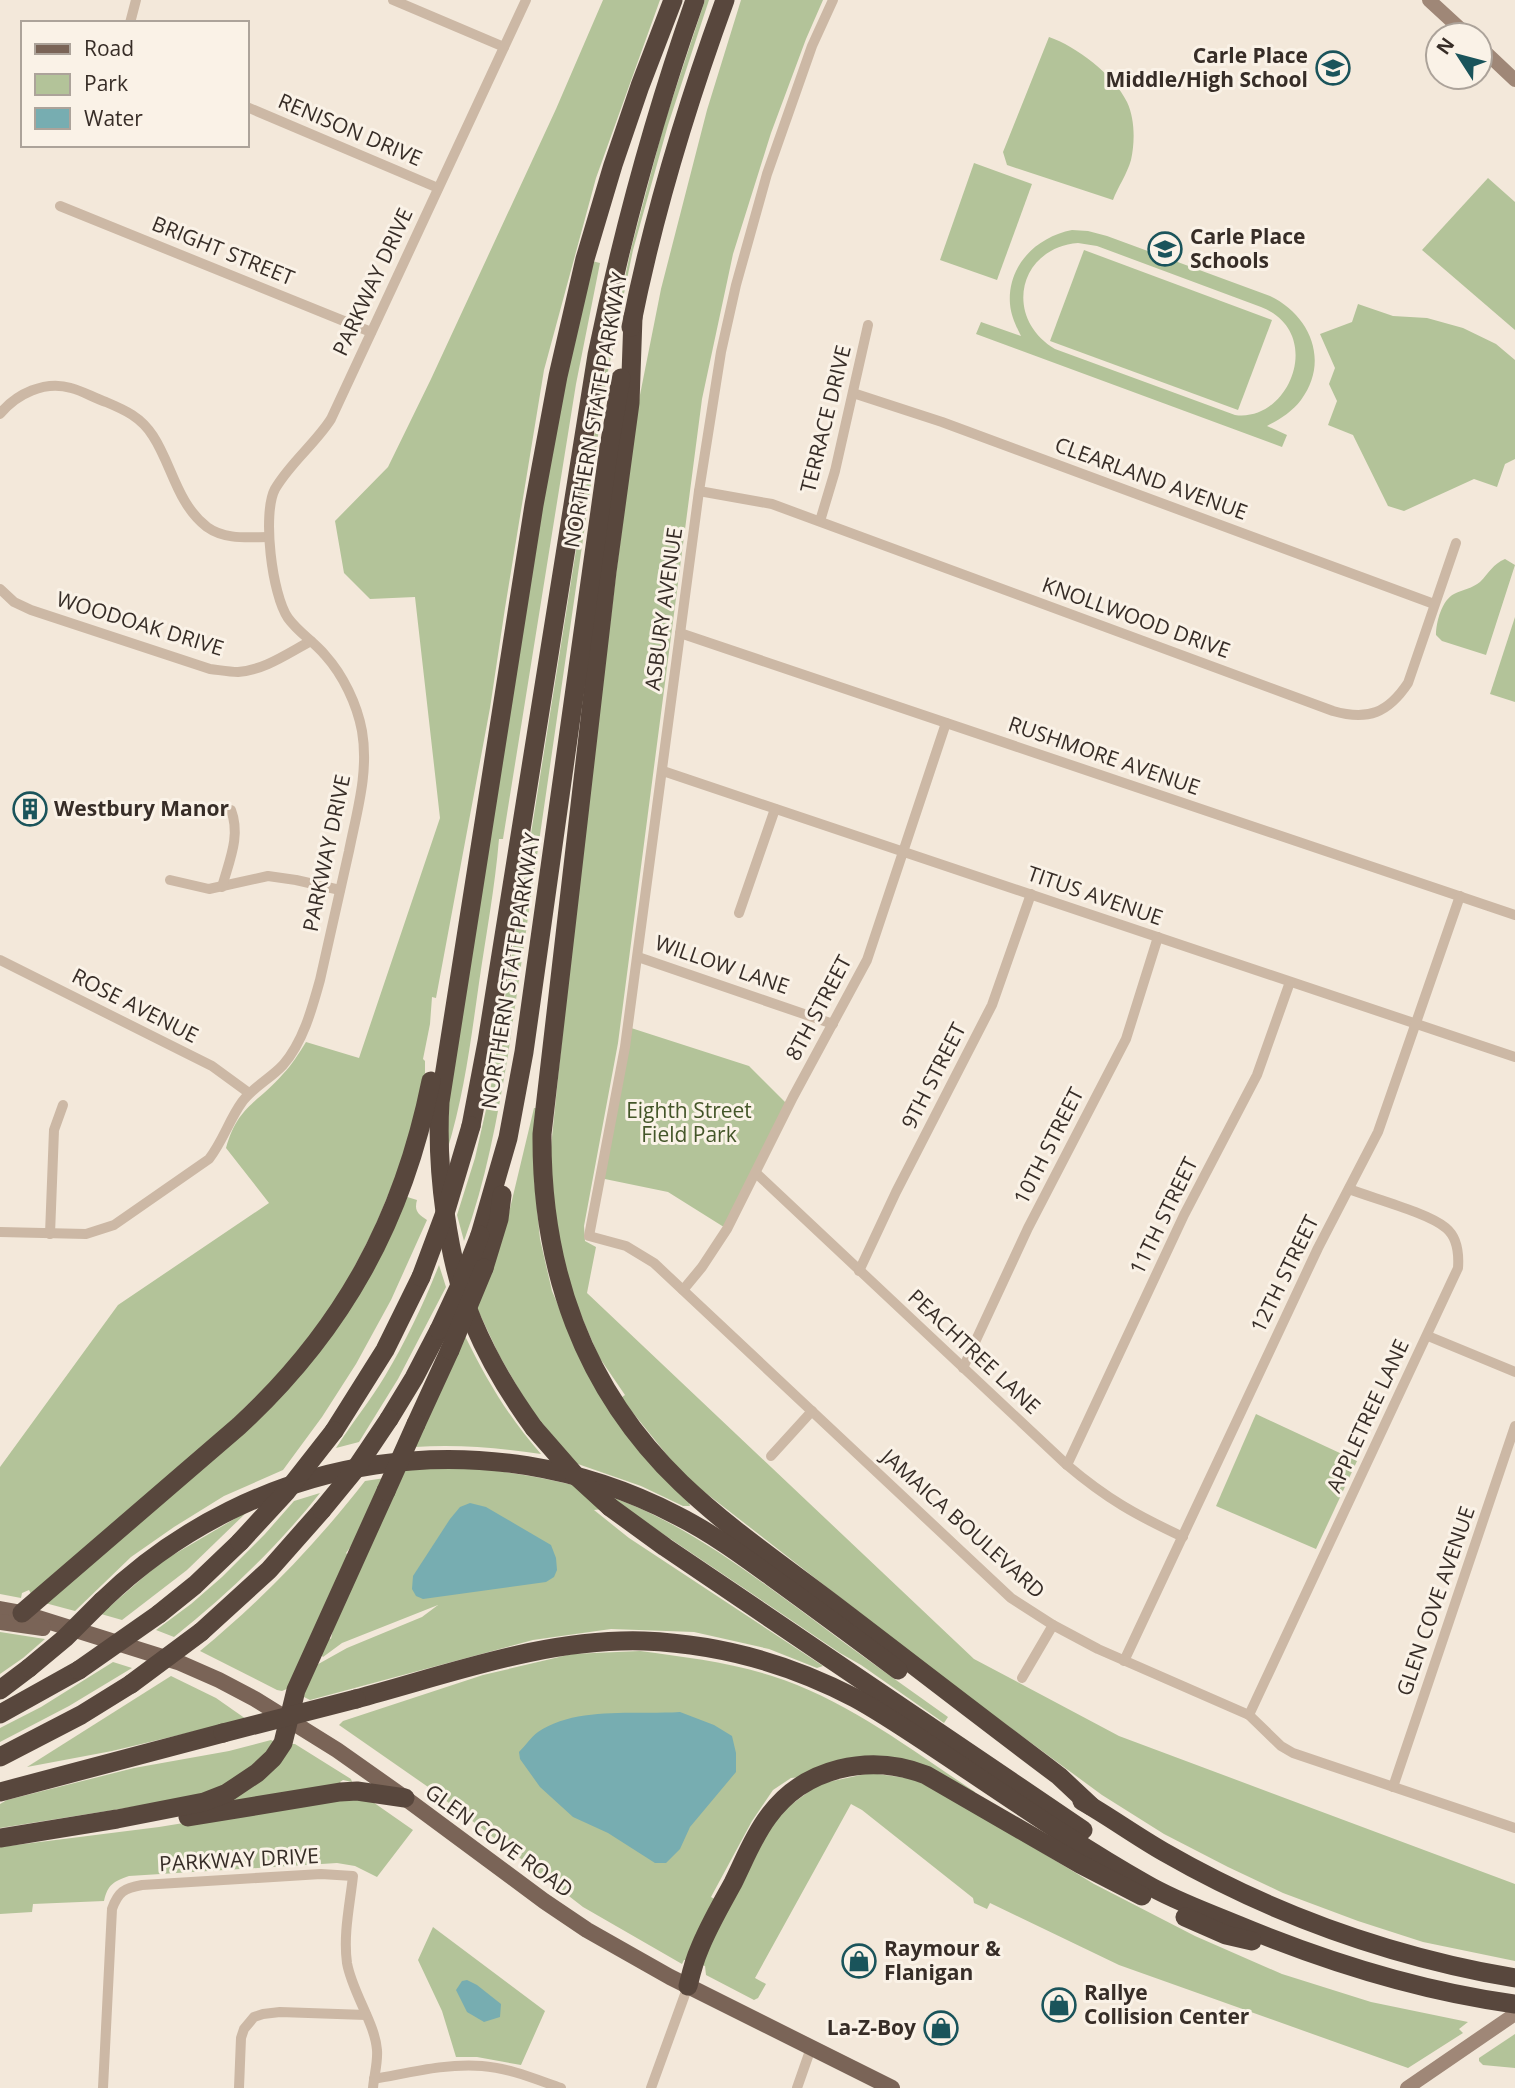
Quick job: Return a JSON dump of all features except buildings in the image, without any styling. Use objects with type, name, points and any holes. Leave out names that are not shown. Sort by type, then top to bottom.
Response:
[{"type":"highway","points":[[673,0],[613,165],[585,259],[541,462],[443,1079],[438,1146],[450,1239],[460,1281],[472,1321],[497,1373],[534,1429],[610,1507],[1111,1849],[1229,1922]]},
{"type":"highway","name":"NORTHERN STATE PARKWAY","points":[[0,1714],[79,1670],[159,1614],[195,1585],[240,1542],[287,1491],[334,1431],[385,1350],[421,1277],[446,1210],[471,1126],[597,355],[636,187],[695,0]]},
{"type":"highway","name":"NORTHERN STATE PARKWAY","points":[[0,1757],[81,1715],[131,1684],[201,1632],[269,1570],[354,1471],[389,1419],[414,1378],[461,1283],[480,1236],[508,1138],[524,1052],[609,447],[633,317],[676,148],[725,0]]},
{"type":"highway","points":[[633,317],[630,403],[604,597],[542,1133],[545,1212],[560,1283],[583,1345],[604,1385],[646,1446],[682,1484],[734,1528],[1059,1776],[1091,1806]]},
{"type":"highway","points":[[22,1613],[260,1406],[309,1352],[346,1301],[385,1230],[413,1157],[433,1074],[454,941],[477,869]]},
{"type":"highway","points":[[0,1838],[204,1802],[237,1788],[273,1758],[284,1743],[296,1690],[450,1350],[484,1268],[499,1219],[508,1138]]},
{"type":"highway","points":[[0,1689],[65,1638],[144,1564],[192,1531],[251,1500],[298,1482],[361,1466],[409,1460],[461,1459],[532,1465],[619,1489],[698,1527],[760,1569],[1054,1784],[1164,1852],[1232,1888],[1322,1926],[1406,1954],[1509,1977]]},
{"type":"highway","points":[[0,1792],[513,1656],[600,1642],[644,1641],[732,1652],[795,1672],[855,1698],[1111,1864],[1168,1896],[1310,1954]]},
{"type":"highway","points":[[688,1986],[699,1950],[758,1833],[774,1810],[790,1794],[816,1777],[843,1767],[867,1764],[904,1767],[935,1779],[1080,1864],[1149,1900],[1226,1935],[1310,1954],[1412,1985],[1515,2004]]},
{"type":"highway","points":[[117,1819],[175,1819],[350,1791],[405,1798]]},
{"type":"main road","points":[[1434,2],[1453,21]]},
{"type":"main road","points":[[1494,60],[1515,80]]},
{"type":"main road","name":"GLEN COVE ROAD","points":[[0,1609],[22,1613],[134,1648],[219,1680],[290,1719],[405,1798],[566,1916],[630,1955],[892,2088]]},
{"type":"main road","name":"GLEN COVE ROAD","points":[[0,1622],[82,1633]]},
{"type":"main road","points":[[1407,2088],[1515,2014]]},
{"type":"street","points":[[131,21],[136,0]]},
{"type":"street","points":[[393,0],[504,47]]},
{"type":"street","name":"PARKWAY DRIVE","points":[[0,1232],[86,1234],[114,1225],[209,1159],[240,1104],[284,1064],[299,1040],[320,980],[363,786],[364,748],[362,728],[353,699],[334,666],[288,619],[280,604],[269,537],[270,503],[289,469],[331,419],[526,0]]},
{"type":"street","name":"ASBURY AVENUE","points":[[589,1236],[625,1047],[699,491],[721,352],[739,273],[767,174],[812,46],[833,0]]},
{"type":"street","name":"RENISON DRIVE","points":[[248,107],[438,188]]},
{"type":"street","name":"BRIGHT STREET","points":[[60,206],[371,332]]},
{"type":"street","name":"TERRACE DRIVE","points":[[820,522],[835,471],[868,325]]},
{"type":"street","points":[[0,414],[18,397],[52,386],[69,387],[130,412],[143,422],[153,436],[181,496],[207,527],[230,537],[269,537]]},
{"type":"street","name":"CLEARLAND AVENUE","points":[[853,393],[942,422],[1434,604]]},
{"type":"street","name":"KNOLLWOOD DRIVE","points":[[699,491],[760,501],[1349,716],[1376,713],[1386,708],[1398,698],[1408,682],[1455,543]]},
{"type":"street","name":"WOODOAK DRIVE","points":[[0,589],[14,602],[31,610],[210,669],[236,672],[251,670],[267,665],[311,640]]},
{"type":"street","name":"RUSHMORE AVENUE","points":[[680,633],[1515,915]]},
{"type":"street","name":"8TH STREET","points":[[683,1290],[718,1245],[793,1097],[867,960],[946,723]]},
{"type":"street","name":"TITUS AVENUE","points":[[663,771],[1515,1057]]},
{"type":"street","points":[[739,913],[775,809]]},
{"type":"street","points":[[222,887],[236,834],[231,810]]},
{"type":"street","points":[[170,880],[209,889],[268,876],[340,890]]},
{"type":"street","name":"9TH STREET","points":[[859,1271],[896,1192],[992,1005],[1031,894]]},
{"type":"street","name":"12TH STREET","points":[[1124,1661],[1312,1260],[1381,1124],[1460,896]]},
{"type":"street","name":"10TH STREET","points":[[963,1368],[1028,1228],[1126,1040],[1158,937]]},
{"type":"street","name":"WILLOW LANE","points":[[638,957],[833,1024]]},
{"type":"street","name":"ROSE AVENUE","points":[[0,960],[212,1066],[249,1093]]},
{"type":"street","name":"11TH STREET","points":[[1067,1465],[1184,1215],[1257,1075],[1290,982]]},
{"type":"street","points":[[50,1234],[54,1130],[63,1105]]},
{"type":"street","name":"PEACHTREE LANE","points":[[756,1173],[1067,1465],[1113,1501],[1183,1537]]},
{"type":"street","name":"APPLETREE LANE","points":[[1249,1715],[1458,1268],[1459,1254],[1454,1237],[1447,1228],[1432,1219],[1349,1189]]},
{"type":"street","name":"JAMAICA BOULEVARD","points":[[589,1236],[617,1243],[643,1255],[1011,1598],[1053,1625],[1124,1661],[1249,1715],[1281,1746],[1293,1753],[1515,1828]]},
{"type":"street","points":[[1427,1336],[1515,1372]]},
{"type":"street","points":[[771,1456],[811,1411]]},
{"type":"street","name":"GLEN COVE AVENUE","points":[[1393,1787],[1515,1426]]},
{"type":"street","points":[[1022,1678],[1053,1625]]},
{"type":"street","name":"PARKWAY DRIVE","points":[[103,2088],[112,1909],[116,1897],[128,1887],[321,1874],[353,1876],[346,1939],[347,1962],[351,1980],[366,2015]]},
{"type":"street","points":[[652,2088],[688,1986]]},
{"type":"street","points":[[239,2088],[241,2038],[244,2029],[254,2017],[280,2012],[366,2015],[377,2050],[374,2083],[449,2066],[481,2066],[502,2069],[561,2088]]},
{"type":"street","points":[[797,2088],[811,2048]]},
{"type":"green space","points":[[603,0],[660,0],[596,178],[544,370],[490,708],[436,998],[432,997],[423,1059],[425,1077],[401,1164],[374,1229],[340,1295],[286,1367],[224,1428],[31,1594],[29,1590],[22,1593],[21,1598],[0,1594],[0,1467],[118,1305],[269,1203],[226,1148],[236,1123],[249,1106],[274,1084],[306,1042],[359,1058],[440,818],[415,597],[370,599],[344,573],[335,521],[388,467],[556,109]]},
{"type":"green space","points":[[705,0],[709,0],[668,125],[633,250],[606,381],[508,1055],[485,1173],[464,1241],[457,1215],[475,1158],[490,1092],[603,380],[631,249],[664,124]]},
{"type":"green space","points":[[741,0],[823,0],[771,133],[733,254],[702,399],[618,1043],[584,1226],[585,1241],[596,1247],[587,1293],[974,1659],[1119,1736],[1515,1884],[1515,1961],[1423,1942],[1283,1893],[1164,1834],[1102,1795],[955,1687],[684,1476],[621,1398],[625,1395],[599,1357],[570,1290],[555,1235],[550,1157],[578,879],[636,415],[661,289],[707,110]]},
{"type":"green space","points":[[1049,37],[1082,54],[1104,72],[1121,92],[1130,109],[1134,131],[1131,160],[1113,200],[1007,165],[1003,152]]},
{"type":"green space","points":[[974,163],[1032,184],[997,280],[940,260]]},
{"type":"green space","points":[[1488,178],[1515,202],[1515,330],[1422,250]]},
{"type":"green space","points":[[1072,230],[1107,236],[1270,296],[1296,315],[1311,340],[1314,370],[1310,385],[1301,400],[1286,415],[1267,426],[1287,435],[1282,447],[976,334],[981,322],[1021,336],[1011,308],[1010,290],[1013,277],[1026,255],[1047,239]],"holes":[[[1078,243],[1097,246],[1261,307],[1281,319],[1292,336],[1296,355],[1293,374],[1284,391],[1271,405],[1254,414],[1235,415],[1055,349],[1039,336],[1028,320],[1024,286],[1042,257],[1058,248]]]},
{"type":"green space","points":[[1084,250],[1272,320],[1238,410],[1050,341]]},
{"type":"green space","points":[[592,261],[600,263],[576,384],[503,839],[499,839],[466,1067],[447,1151],[449,1099],[565,365]]},
{"type":"green space","points":[[1358,304],[1393,316],[1427,318],[1463,328],[1496,344],[1515,360],[1515,459],[1505,464],[1497,487],[1474,479],[1404,511],[1388,506],[1353,435],[1328,425],[1337,401],[1329,384],[1335,368],[1320,334],[1352,322]]},
{"type":"green space","points":[[1505,559],[1515,565],[1486,655],[1442,641],[1436,635],[1436,630],[1446,601],[1454,594],[1480,582],[1494,566]]},
{"type":"green space","points":[[1515,617],[1515,702],[1490,694]]},
{"type":"green space","name":"Eighth Street Field Park","points":[[628,1027],[749,1066],[789,1106],[727,1229],[668,1192],[600,1178]]},
{"type":"green space","points":[[534,1108],[538,1108],[534,1178],[540,1239],[552,1291],[580,1356],[688,1499],[690,1506],[683,1506],[641,1486],[575,1463],[529,1407],[499,1355],[477,1308],[506,1225]]},
{"type":"green space","points":[[404,1196],[417,1200],[418,1212],[427,1220],[391,1300],[356,1364],[283,1470],[224,1496],[174,1527],[131,1557],[75,1611],[45,1603],[293,1378]]},
{"type":"green space","points":[[439,1265],[446,1287],[398,1379],[359,1442],[336,1448],[393,1363]]},
{"type":"green space","points":[[465,1336],[499,1398],[541,1454],[478,1447],[415,1447]]},
{"type":"green space","points":[[1256,1414],[1357,1461],[1316,1549],[1216,1506]]},
{"type":"green space","points":[[473,1468],[574,1485],[613,1497],[656,1516],[746,1571],[948,1717],[944,1723],[623,1507],[594,1510],[629,1538],[823,1666],[817,1668],[769,1649],[694,1632],[611,1629],[533,1640],[310,1700],[304,1697],[307,1677],[313,1667],[347,1648],[422,1617],[438,1605],[342,1643],[323,1657],[319,1653],[327,1637],[331,1639],[335,1620],[405,1469]]},
{"type":"green space","points":[[385,1478],[346,1553],[349,1556],[289,1688],[277,1690],[200,1651],[287,1571],[365,1481]]},
{"type":"green space","points":[[320,1493],[269,1551],[194,1621],[174,1637],[156,1630],[222,1577],[294,1501]]},
{"type":"green space","points":[[248,1511],[187,1570],[122,1620],[101,1614],[161,1562]]},
{"type":"green space","points":[[0,1632],[45,1639],[0,1674]]},
{"type":"green space","points":[[640,1651],[739,1667],[800,1686],[877,1727],[975,1792],[973,1795],[918,1765],[791,1778],[773,1790],[752,1821],[711,1897],[716,1900],[682,1964],[583,1907],[431,1789],[339,1725],[343,1721],[483,1675],[572,1654]]},
{"type":"green space","points":[[113,1662],[132,1668],[69,1706],[0,1742],[0,1728],[41,1707]]},
{"type":"green space","points":[[171,1676],[216,1698],[246,1719],[112,1751],[27,1767]]},
{"type":"green space","points":[[271,1740],[275,1742],[257,1763],[218,1789],[176,1800],[0,1828],[0,1804],[7,1800],[134,1768],[229,1751]]},
{"type":"green space","points":[[291,1744],[295,1744],[352,1782],[343,1780],[340,1782],[342,1785],[233,1802],[231,1798]]},
{"type":"green space","points":[[870,1773],[914,1779],[970,1809],[1094,1884],[1195,1936],[1282,1974],[1371,2002],[1468,2022],[1459,2029],[1463,2033],[1408,2068],[1119,1965],[990,1903],[987,1909],[974,1903],[973,1898],[851,1804],[755,1978],[766,1984],[758,1998],[754,2000],[706,1975],[702,1960],[767,1831],[784,1810],[819,1784]]},
{"type":"green space","points":[[349,1796],[370,1800],[413,1830],[377,1877],[355,1866],[337,1863],[129,1876],[112,1884],[104,1901],[33,1904],[32,1912],[0,1914],[0,1847],[159,1827]]},
{"type":"green space","points":[[433,1927],[545,2011],[521,2065],[477,2057],[456,2057],[442,2011],[418,1960]]},
{"type":"green space","points":[[1515,2034],[1515,2068],[1483,2065],[1479,2061],[1479,2058]]},
{"type":"water","points":[[470,1503],[486,1507],[551,1545],[556,1558],[557,1570],[554,1577],[546,1582],[423,1599],[416,1596],[412,1589],[413,1576],[450,1519],[460,1507]]},
{"type":"water","points":[[680,1712],[714,1725],[732,1736],[736,1772],[690,1827],[680,1849],[666,1863],[655,1863],[608,1833],[573,1817],[540,1787],[520,1759],[519,1752],[535,1734],[570,1718],[606,1713]]},
{"type":"water","points":[[467,1980],[501,2004],[500,2017],[484,2022],[467,2012],[456,1990],[462,1981]]},
{"type":"place","name":"Carle Place Middle/High School","points":[[1333,68]]},
{"type":"place","name":"Carle Place Schools","points":[[1165,249]]},
{"type":"place","name":"Westbury Manor","points":[[30,809]]},
{"type":"place","name":"Raymour & Flanigan","points":[[859,1961]]},
{"type":"place","name":"Rallye Collision Center","points":[[1059,2005]]},
{"type":"place","name":"La-Z-Boy","points":[[941,2028]]}]
